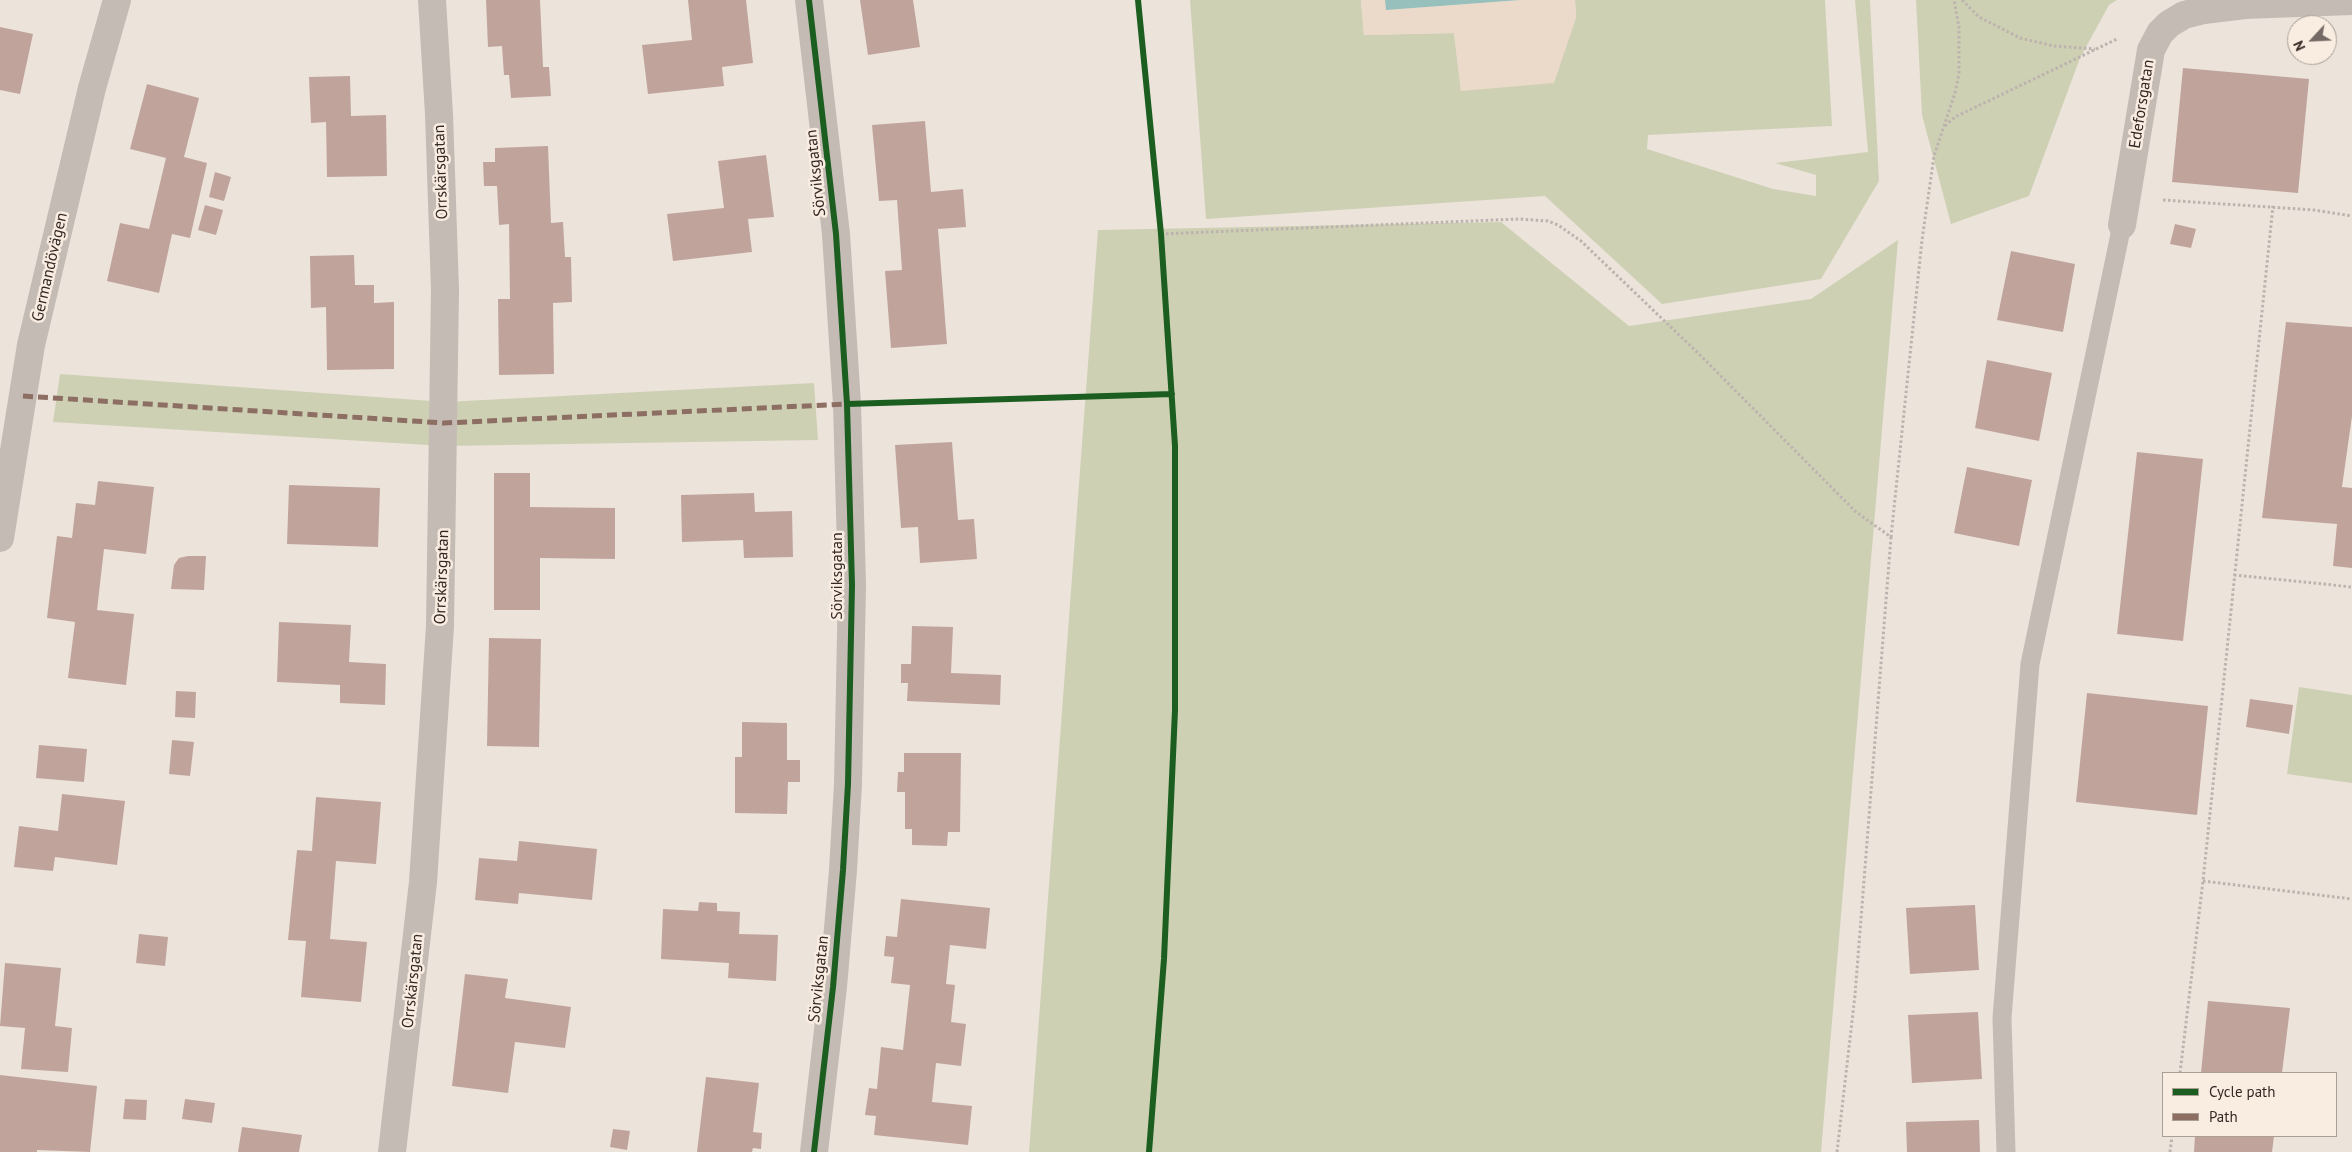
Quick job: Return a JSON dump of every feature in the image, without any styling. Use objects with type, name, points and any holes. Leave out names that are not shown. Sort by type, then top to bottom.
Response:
[{"type":"street","name":"Germandövägen","points":[[0,538],[31,345],[92,88],[117,0]]},
{"type":"street","name":"Orrskärsgatan","points":[[392,1152],[423,882],[441,617],[445,290],[439,114],[432,0]]},
{"type":"street","name":"Sörviksgatan","points":[[809,0],[836,234],[847,404],[852,585],[848,784],[843,870],[833,987],[814,1152]]},
{"type":"street","name":"Edeforsgatan","points":[[2122,225],[2151,50],[2160,33],[2169,24],[2184,15],[2204,10],[2245,5],[2352,1]]},
{"type":"lane","points":[[2006,1152],[2002,1018],[2030,664],[2122,225]]},
{"type":"path","points":[[1837,1152],[1855,995],[1891,538],[1922,240],[1934,156],[1956,93],[1959,74],[1959,27],[1954,0]]},
{"type":"path","points":[[1962,0],[1979,17],[2020,38],[2054,46],[2096,49]]},
{"type":"path","points":[[1944,127],[1955,118],[2128,33],[2141,31],[2160,33]]},
{"type":"path","points":[[2122,225],[2158,200],[2273,206],[2352,216]]},
{"type":"path","points":[[2180,1072],[2203,881],[2273,206]]},
{"type":"path","points":[[1161,234],[1519,219],[1548,221],[1558,225],[1581,241],[1701,356],[1856,512],[1891,538]]},
{"type":"path","points":[[1160,224],[1162,243]]},
{"type":"path","points":[[2234,575],[2352,587]]},
{"type":"path","points":[[2203,881],[2352,899]]},
{"type":"path","points":[[2170,1152],[2172,1137]]},
{"type":"green space","points":[[1190,0],[1361,0],[1364,35],[1454,33],[1461,90],[1576,18],[1575,0],[1825,0],[1832,126],[1648,135],[1647,149],[1773,189],[1816,196],[1816,175],[1775,163],[1868,152],[1855,0],[1870,0],[1879,181],[1821,279],[1662,304],[1545,196],[1206,219]]},
{"type":"green space","points":[[1916,0],[2117,0],[2109,5],[2080,58],[2029,196],[1951,224],[1922,115]]},
{"type":"green space","points":[[1501,222],[1629,326],[1811,299],[1898,240],[1821,1152],[1029,1152],[1098,230]]},
{"type":"green space","points":[[60,374],[445,402],[814,383],[818,440],[444,446],[53,422]]},
{"type":"green space","points":[[2299,687],[2352,695],[2352,783],[2287,774]]},
{"type":"shaded area","points":[[1361,0],[1385,0],[1386,10],[1520,0],[1575,0],[1576,18],[1554,83],[1461,91],[1454,33],[1364,35]]},
{"type":"water","points":[[1385,0],[1520,0],[1386,10]]},
{"type":"building","points":[[486,0],[540,0],[543,67],[549,67],[551,96],[511,98],[509,75],[504,75],[502,46],[488,47]]},
{"type":"building","points":[[688,0],[746,0],[753,63],[722,67],[724,86],[648,94],[642,45],[692,40]]},
{"type":"building","points":[[860,0],[913,0],[920,47],[868,55]]},
{"type":"building","points":[[0,27],[33,34],[20,94],[0,90]]},
{"type":"building","points":[[2183,68],[2309,79],[2298,193],[2172,182]]},
{"type":"building","points":[[350,76],[351,116],[386,115],[387,176],[327,177],[326,122],[311,123],[309,77]]},
{"type":"building","points":[[147,84],[199,98],[184,157],[207,163],[190,238],[172,234],[159,293],[107,281],[120,223],[149,229],[166,158],[130,149]]},
{"type":"building","points":[[925,121],[931,192],[963,189],[966,227],[938,229],[947,344],[891,348],[885,271],[902,270],[897,200],[879,201],[872,125]]},
{"type":"building","points":[[548,146],[551,223],[563,222],[565,257],[571,257],[572,302],[553,303],[554,374],[499,375],[498,299],[510,299],[509,224],[499,225],[497,186],[484,186],[483,162],[495,162],[495,148]]},
{"type":"building","points":[[766,155],[774,217],[748,219],[752,252],[673,261],[667,214],[724,208],[718,161]]},
{"type":"building","points":[[215,172],[231,177],[224,201],[209,197]]},
{"type":"building","points":[[205,205],[223,210],[216,235],[198,230]]},
{"type":"building","points":[[2175,224],[2196,229],[2191,248],[2170,244]]},
{"type":"building","points":[[2011,251],[2075,264],[2063,332],[1997,320]]},
{"type":"building","points":[[354,255],[355,285],[374,285],[374,303],[394,302],[394,369],[327,370],[326,307],[311,308],[310,256]]},
{"type":"building","points":[[2286,322],[2352,327],[2352,416],[2342,487],[2352,488],[2352,568],[2333,566],[2337,524],[2262,518]]},
{"type":"building","points":[[1987,360],[2052,373],[2039,441],[1975,428]]},
{"type":"building","points":[[952,442],[958,520],[974,519],[977,559],[920,563],[918,527],[901,528],[895,445]]},
{"type":"building","points":[[2137,452],[2203,459],[2183,641],[2117,634]]},
{"type":"building","points":[[1967,467],[2032,480],[2019,546],[1954,533]]},
{"type":"building","points":[[494,473],[530,473],[530,507],[615,508],[615,559],[540,558],[540,610],[494,610]]},
{"type":"building","points":[[98,481],[154,487],[146,554],[104,549],[97,610],[134,614],[126,685],[68,678],[75,622],[47,618],[57,536],[72,538],[76,503],[95,505]]},
{"type":"building","points":[[289,485],[380,488],[378,547],[287,544]]},
{"type":"building","points":[[754,493],[755,512],[792,511],[793,557],[744,558],[743,540],[682,542],[681,495]]},
{"type":"building","points":[[206,556],[204,590],[171,589],[174,565],[179,558]]},
{"type":"building","points":[[279,622],[351,625],[349,662],[386,664],[385,705],[340,703],[340,685],[277,682]]},
{"type":"building","points":[[912,626],[953,627],[951,673],[1001,675],[1000,705],[907,701],[908,683],[901,683],[901,664],[911,664]]},
{"type":"building","points":[[489,638],[541,639],[539,747],[487,746]]},
{"type":"building","points":[[176,691],[196,692],[195,718],[175,717]]},
{"type":"building","points":[[2087,693],[2208,706],[2197,815],[2076,802]]},
{"type":"building","points":[[2250,699],[2293,705],[2289,734],[2246,727]]},
{"type":"building","points":[[742,722],[787,723],[787,760],[800,760],[800,782],[788,782],[787,814],[735,813],[735,757],[742,757]]},
{"type":"building","points":[[172,740],[194,742],[190,776],[169,774]]},
{"type":"building","points":[[39,745],[87,749],[84,782],[36,778]]},
{"type":"building","points":[[904,753],[961,753],[960,832],[948,832],[947,846],[912,845],[912,829],[905,829],[905,792],[897,792],[898,772],[904,772]]},
{"type":"building","points":[[62,794],[125,801],[117,865],[55,857],[53,871],[14,867],[19,826],[58,831]]},
{"type":"building","points":[[316,797],[381,802],[376,864],[336,861],[330,939],[367,942],[361,1002],[301,997],[306,941],[288,940],[297,850],[312,851]]},
{"type":"building","points":[[519,841],[597,849],[592,900],[519,893],[518,904],[475,900],[479,858],[517,861]]},
{"type":"building","points":[[901,899],[990,908],[986,949],[950,945],[946,984],[955,985],[951,1022],[966,1024],[961,1066],[936,1063],[932,1102],[972,1106],[968,1145],[874,1135],[876,1116],[865,1115],[869,1088],[877,1089],[881,1047],[903,1050],[910,985],[891,983],[894,957],[884,956],[886,936],[897,937]]},
{"type":"building","points":[[699,902],[717,903],[717,911],[740,912],[739,934],[778,935],[776,981],[728,978],[729,963],[661,959],[663,909],[698,911]]},
{"type":"building","points":[[1975,905],[1979,970],[1910,974],[1906,908]]},
{"type":"building","points":[[139,934],[168,937],[165,966],[136,963]]},
{"type":"building","points":[[5,963],[61,968],[55,1026],[72,1028],[68,1072],[21,1069],[25,1028],[0,1026]]},
{"type":"building","points":[[465,974],[508,979],[505,998],[571,1007],[565,1048],[515,1042],[508,1093],[452,1086]]},
{"type":"building","points":[[2208,1001],[2290,1008],[2282,1072],[2201,1072]]},
{"type":"building","points":[[1978,1012],[1982,1079],[1912,1083],[1908,1015]]},
{"type":"building","points":[[0,1075],[97,1086],[90,1152],[37,1150],[37,1152],[0,1152]]},
{"type":"building","points":[[706,1077],[759,1083],[753,1132],[762,1133],[761,1149],[753,1148],[752,1152],[697,1152]]},
{"type":"building","points":[[125,1099],[147,1100],[146,1120],[123,1119]]},
{"type":"building","points":[[185,1099],[215,1103],[212,1123],[182,1119]]},
{"type":"building","points":[[1979,1120],[1980,1152],[1907,1152],[1906,1122]]},
{"type":"building","points":[[242,1127],[302,1135],[299,1152],[238,1152]]},
{"type":"building","points":[[613,1129],[630,1131],[627,1150],[610,1147]]},
{"type":"building","points":[[2195,1137],[2274,1137],[2272,1152],[2194,1152]]},
{"type":"marked path","points":[[23,396],[444,423],[847,404]]},
{"type":"cycle path","points":[[809,0],[836,234],[847,404],[852,585],[848,784],[843,870],[833,987],[814,1152]]},
{"type":"cycle path","points":[[1138,0],[1161,234],[1175,446],[1175,710],[1164,959],[1149,1152]]},
{"type":"cycle path","points":[[847,404],[1172,394]]}]
